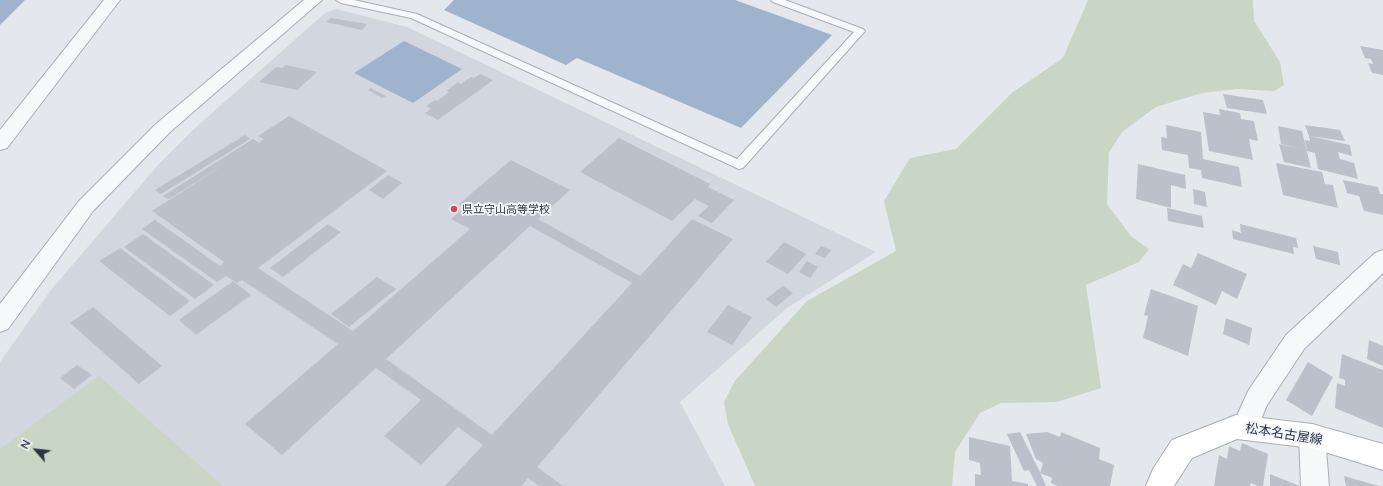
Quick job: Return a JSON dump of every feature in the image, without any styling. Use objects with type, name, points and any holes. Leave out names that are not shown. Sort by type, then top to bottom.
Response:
[{"type":"main road","name":"松本名古屋線","points":[[1160,486],[1163,478],[1182,449],[1236,427],[1312,436],[1383,457]]},
{"type":"street","points":[[0,143],[112,0]]},
{"type":"street","points":[[0,322],[86,206],[163,128],[314,0]]},
{"type":"street","points":[[1245,428],[1257,399],[1295,342],[1383,259]]},
{"type":"street","points":[[1312,436],[1315,486]]},
{"type":"lane","points":[[341,0],[414,16],[739,166],[860,31],[776,0]]},
{"type":"shaded area","name":"県立守山高等学校","points":[[336,9],[407,27],[876,252],[787,308],[680,402],[725,486],[0,486],[0,362],[51,290],[157,166],[194,129],[325,13]]},
{"type":"green space","points":[[1088,0],[1253,0],[1254,21],[1280,62],[1284,85],[1274,91],[1237,89],[1202,93],[1156,107],[1123,131],[1109,152],[1107,204],[1131,236],[1149,249],[1139,262],[1086,285],[1101,388],[1057,402],[1001,403],[980,413],[955,452],[952,486],[755,486],[728,424],[724,402],[734,382],[807,301],[896,251],[884,201],[910,158],[956,149],[1013,92],[1063,58]]},
{"type":"green space","points":[[99,376],[223,486],[0,486],[0,449]]},
{"type":"water","points":[[0,0],[25,0],[0,25]]},
{"type":"water","points":[[454,0],[735,0],[832,35],[741,128],[577,58],[566,65],[444,10]]},
{"type":"water","points":[[404,41],[462,69],[413,103],[354,73]]},
{"type":"building","points":[[331,18],[367,24],[362,30],[326,22]]},
{"type":"building","points":[[1360,46],[1383,50],[1383,75],[1372,73],[1368,63],[1373,64],[1371,59],[1365,58]]},
{"type":"building","points":[[286,65],[317,72],[297,90],[259,82],[276,67],[282,68]]},
{"type":"building","points":[[480,74],[493,80],[438,120],[425,113],[431,109],[426,106],[435,100],[437,101],[449,92],[446,91],[458,82],[461,84],[471,77],[474,78]]},
{"type":"building","points":[[371,88],[386,96],[382,98],[368,90]]},
{"type":"building","points":[[1223,94],[1263,100],[1267,114],[1227,108]]},
{"type":"building","points":[[1219,109],[1240,113],[1241,119],[1254,121],[1258,141],[1249,139],[1253,160],[1209,151],[1203,112],[1220,115]]},
{"type":"building","points":[[289,116],[387,171],[258,268],[353,331],[470,229],[451,219],[465,207],[459,204],[511,160],[570,190],[538,219],[640,276],[692,219],[733,239],[537,467],[563,486],[539,486],[528,478],[522,486],[445,486],[483,445],[458,427],[421,465],[384,436],[421,400],[376,368],[282,455],[245,424],[338,344],[242,280],[237,283],[226,276],[217,282],[142,229],[155,220],[220,266],[224,262],[152,211],[230,161],[169,199],[163,196],[253,139],[259,143],[264,139],[258,136]],"holes":[[[530,226],[632,283],[492,435],[386,359]]]},
{"type":"building","points":[[1166,125],[1201,132],[1203,159],[1239,167],[1242,187],[1202,178],[1201,170],[1189,168],[1188,155],[1162,150],[1161,137],[1167,138]]},
{"type":"building","points":[[1305,125],[1340,130],[1345,141],[1309,136]]},
{"type":"building","points":[[1278,126],[1302,131],[1311,168],[1284,162],[1279,144],[1303,149],[1281,144]]},
{"type":"building","points":[[245,135],[250,139],[161,194],[155,190]]},
{"type":"building","points":[[1309,136],[1350,145],[1352,156],[1338,152],[1340,159],[1354,163],[1358,179],[1318,169],[1315,153],[1307,151],[1305,140],[1310,141]]},
{"type":"building","points":[[619,138],[710,184],[708,187],[734,200],[712,223],[698,216],[709,206],[695,199],[672,221],[580,172]]},
{"type":"building","points":[[1276,163],[1322,172],[1325,184],[1333,185],[1338,208],[1283,195]]},
{"type":"building","points":[[1138,164],[1185,175],[1186,189],[1171,185],[1171,208],[1136,199]]},
{"type":"building","points":[[388,175],[402,183],[383,199],[369,190]]},
{"type":"building","points":[[1343,180],[1378,187],[1380,194],[1383,194],[1383,215],[1364,211],[1359,196],[1347,193]]},
{"type":"building","points":[[1193,189],[1205,192],[1207,207],[1194,204]]},
{"type":"building","points":[[1167,208],[1202,216],[1204,228],[1168,221]]},
{"type":"building","points":[[328,224],[341,232],[283,277],[270,268]]},
{"type":"building","points":[[1240,224],[1296,238],[1298,248],[1293,247],[1294,254],[1233,239],[1232,230],[1241,233]]},
{"type":"building","points":[[143,234],[214,285],[195,299],[124,247]]},
{"type":"building","points":[[784,242],[806,254],[788,274],[766,262]]},
{"type":"building","points":[[821,246],[831,250],[825,258],[815,254]]},
{"type":"building","points":[[1313,246],[1338,252],[1340,265],[1316,259]]},
{"type":"building","points":[[120,248],[190,301],[170,316],[99,261]]},
{"type":"building","points":[[1198,253],[1247,274],[1237,299],[1222,291],[1216,305],[1173,285],[1183,264],[1191,268]]},
{"type":"building","points":[[807,261],[818,267],[810,278],[799,272]]},
{"type":"building","points":[[377,277],[396,289],[349,327],[331,314]]},
{"type":"building","points":[[233,281],[251,295],[196,335],[179,320]]},
{"type":"building","points":[[783,286],[793,293],[776,307],[766,299]]},
{"type":"building","points":[[1151,289],[1198,306],[1188,356],[1143,338],[1148,316],[1144,315]]},
{"type":"building","points":[[728,305],[752,317],[732,345],[707,332]]},
{"type":"building","points":[[93,307],[162,366],[139,384],[70,323]]},
{"type":"building","points":[[1226,318],[1252,328],[1249,345],[1223,334]]},
{"type":"building","points":[[1369,340],[1383,346],[1383,366],[1367,359]]},
{"type":"building","points":[[1342,354],[1383,370],[1383,428],[1335,408],[1337,383],[1345,386],[1345,380],[1339,378]]},
{"type":"building","points":[[1308,362],[1333,377],[1312,416],[1286,400]]},
{"type":"building","points":[[77,365],[92,375],[74,389],[60,378]]},
{"type":"building","points":[[1020,432],[1046,486],[1037,486],[1029,470],[1024,471],[1007,434]]},
{"type":"building","points":[[1047,432],[1060,437],[1061,432],[1100,448],[1099,459],[1114,465],[1110,486],[1057,486],[1051,483],[1052,478],[1040,473],[1043,463],[1036,459],[1026,434]]},
{"type":"building","points":[[969,437],[1010,446],[1012,481],[1028,484],[1028,486],[975,486],[975,474],[981,475],[980,463],[969,460]]},
{"type":"building","points":[[1242,443],[1268,454],[1263,486],[1258,486],[1251,483],[1250,486],[1214,486],[1219,455],[1227,459],[1229,446],[1240,451]]},
{"type":"building","points":[[1270,474],[1300,486],[1270,486]]},
{"type":"building","points":[[1344,476],[1379,486],[1346,486]]},
{"type":"place","name":"県立守山高等学校","points":[[454,209]]}]
